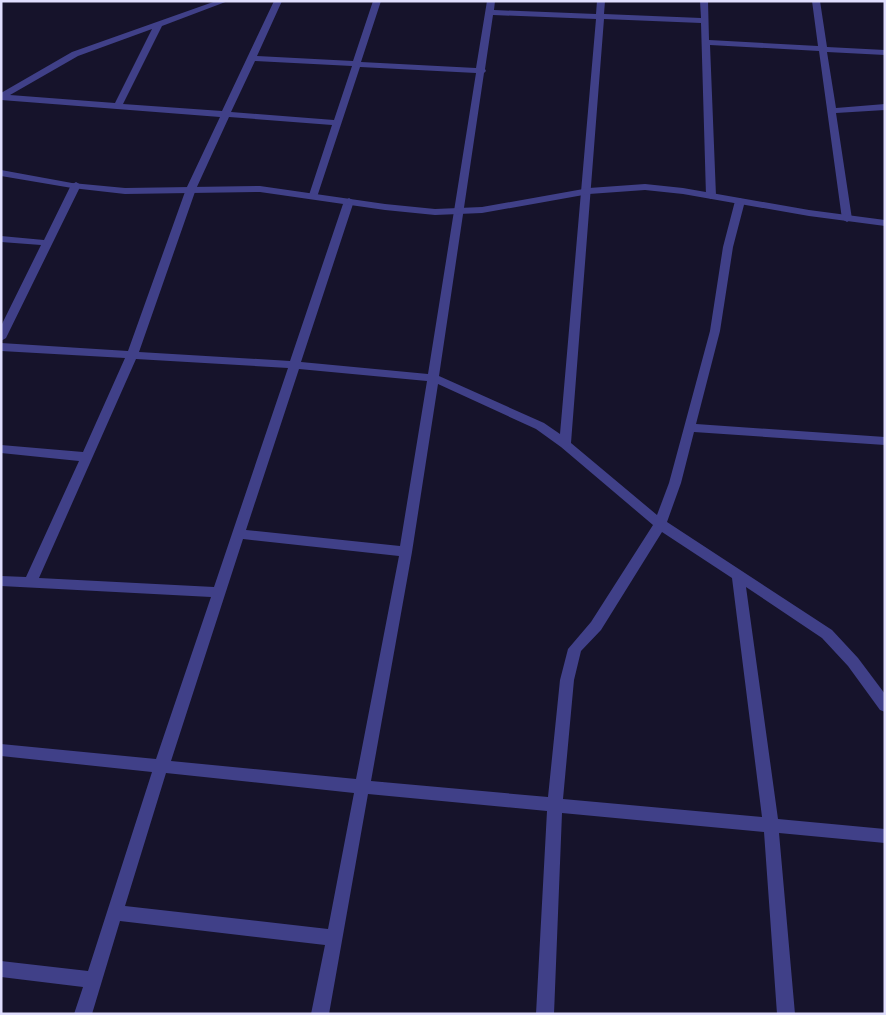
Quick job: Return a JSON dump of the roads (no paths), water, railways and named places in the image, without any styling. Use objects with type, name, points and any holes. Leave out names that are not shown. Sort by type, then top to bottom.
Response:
[{"type":"street","points":[[1,97],[75,54],[224,1]]},
{"type":"street","points":[[30,584],[132,355],[191,189],[278,1]]},
{"type":"street","points":[[314,195],[377,1]]},
{"type":"street","points":[[565,444],[602,1]]},
{"type":"street","points":[[704,1],[711,196]]},
{"type":"street","points":[[816,1],[847,219]]},
{"type":"street","points":[[320,1014],[332,938],[364,787],[406,552],[458,212],[482,71],[490,7],[601,16],[704,21]]},
{"type":"street","points":[[118,106],[159,24]]},
{"type":"street","points":[[706,42],[885,53]]},
{"type":"street","points":[[252,58],[482,71]]},
{"type":"street","points":[[1,97],[337,123]]},
{"type":"street","points":[[832,111],[885,107]]},
{"type":"street","points":[[1,174],[76,185],[144,192],[191,189],[259,189],[314,195],[410,210],[458,212],[527,203],[587,190],[634,187],[711,196],[847,219],[885,223]]},
{"type":"street","points":[[1,338],[76,185]]},
{"type":"street","points":[[83,1014],[161,767],[349,201]]},
{"type":"street","points":[[546,1014],[554,804],[567,680],[575,649],[596,626],[660,524],[675,483],[715,331],[728,247],[740,201]]},
{"type":"street","points":[[1,239],[48,243]]},
{"type":"street","points":[[1,347],[294,365],[434,378],[540,426],[565,444],[660,524],[827,634],[853,662],[885,706]]},
{"type":"street","points":[[689,428],[885,441]]},
{"type":"street","points":[[1,449],[87,457]]},
{"type":"street","points":[[238,534],[406,552]]},
{"type":"street","points":[[738,576],[771,824],[786,1014]]},
{"type":"street","points":[[1,581],[30,584],[219,592]]},
{"type":"street","points":[[1,750],[364,787],[885,836]]},
{"type":"street","points":[[115,913],[332,938]]},
{"type":"street","points":[[1,969],[94,980]]}]
